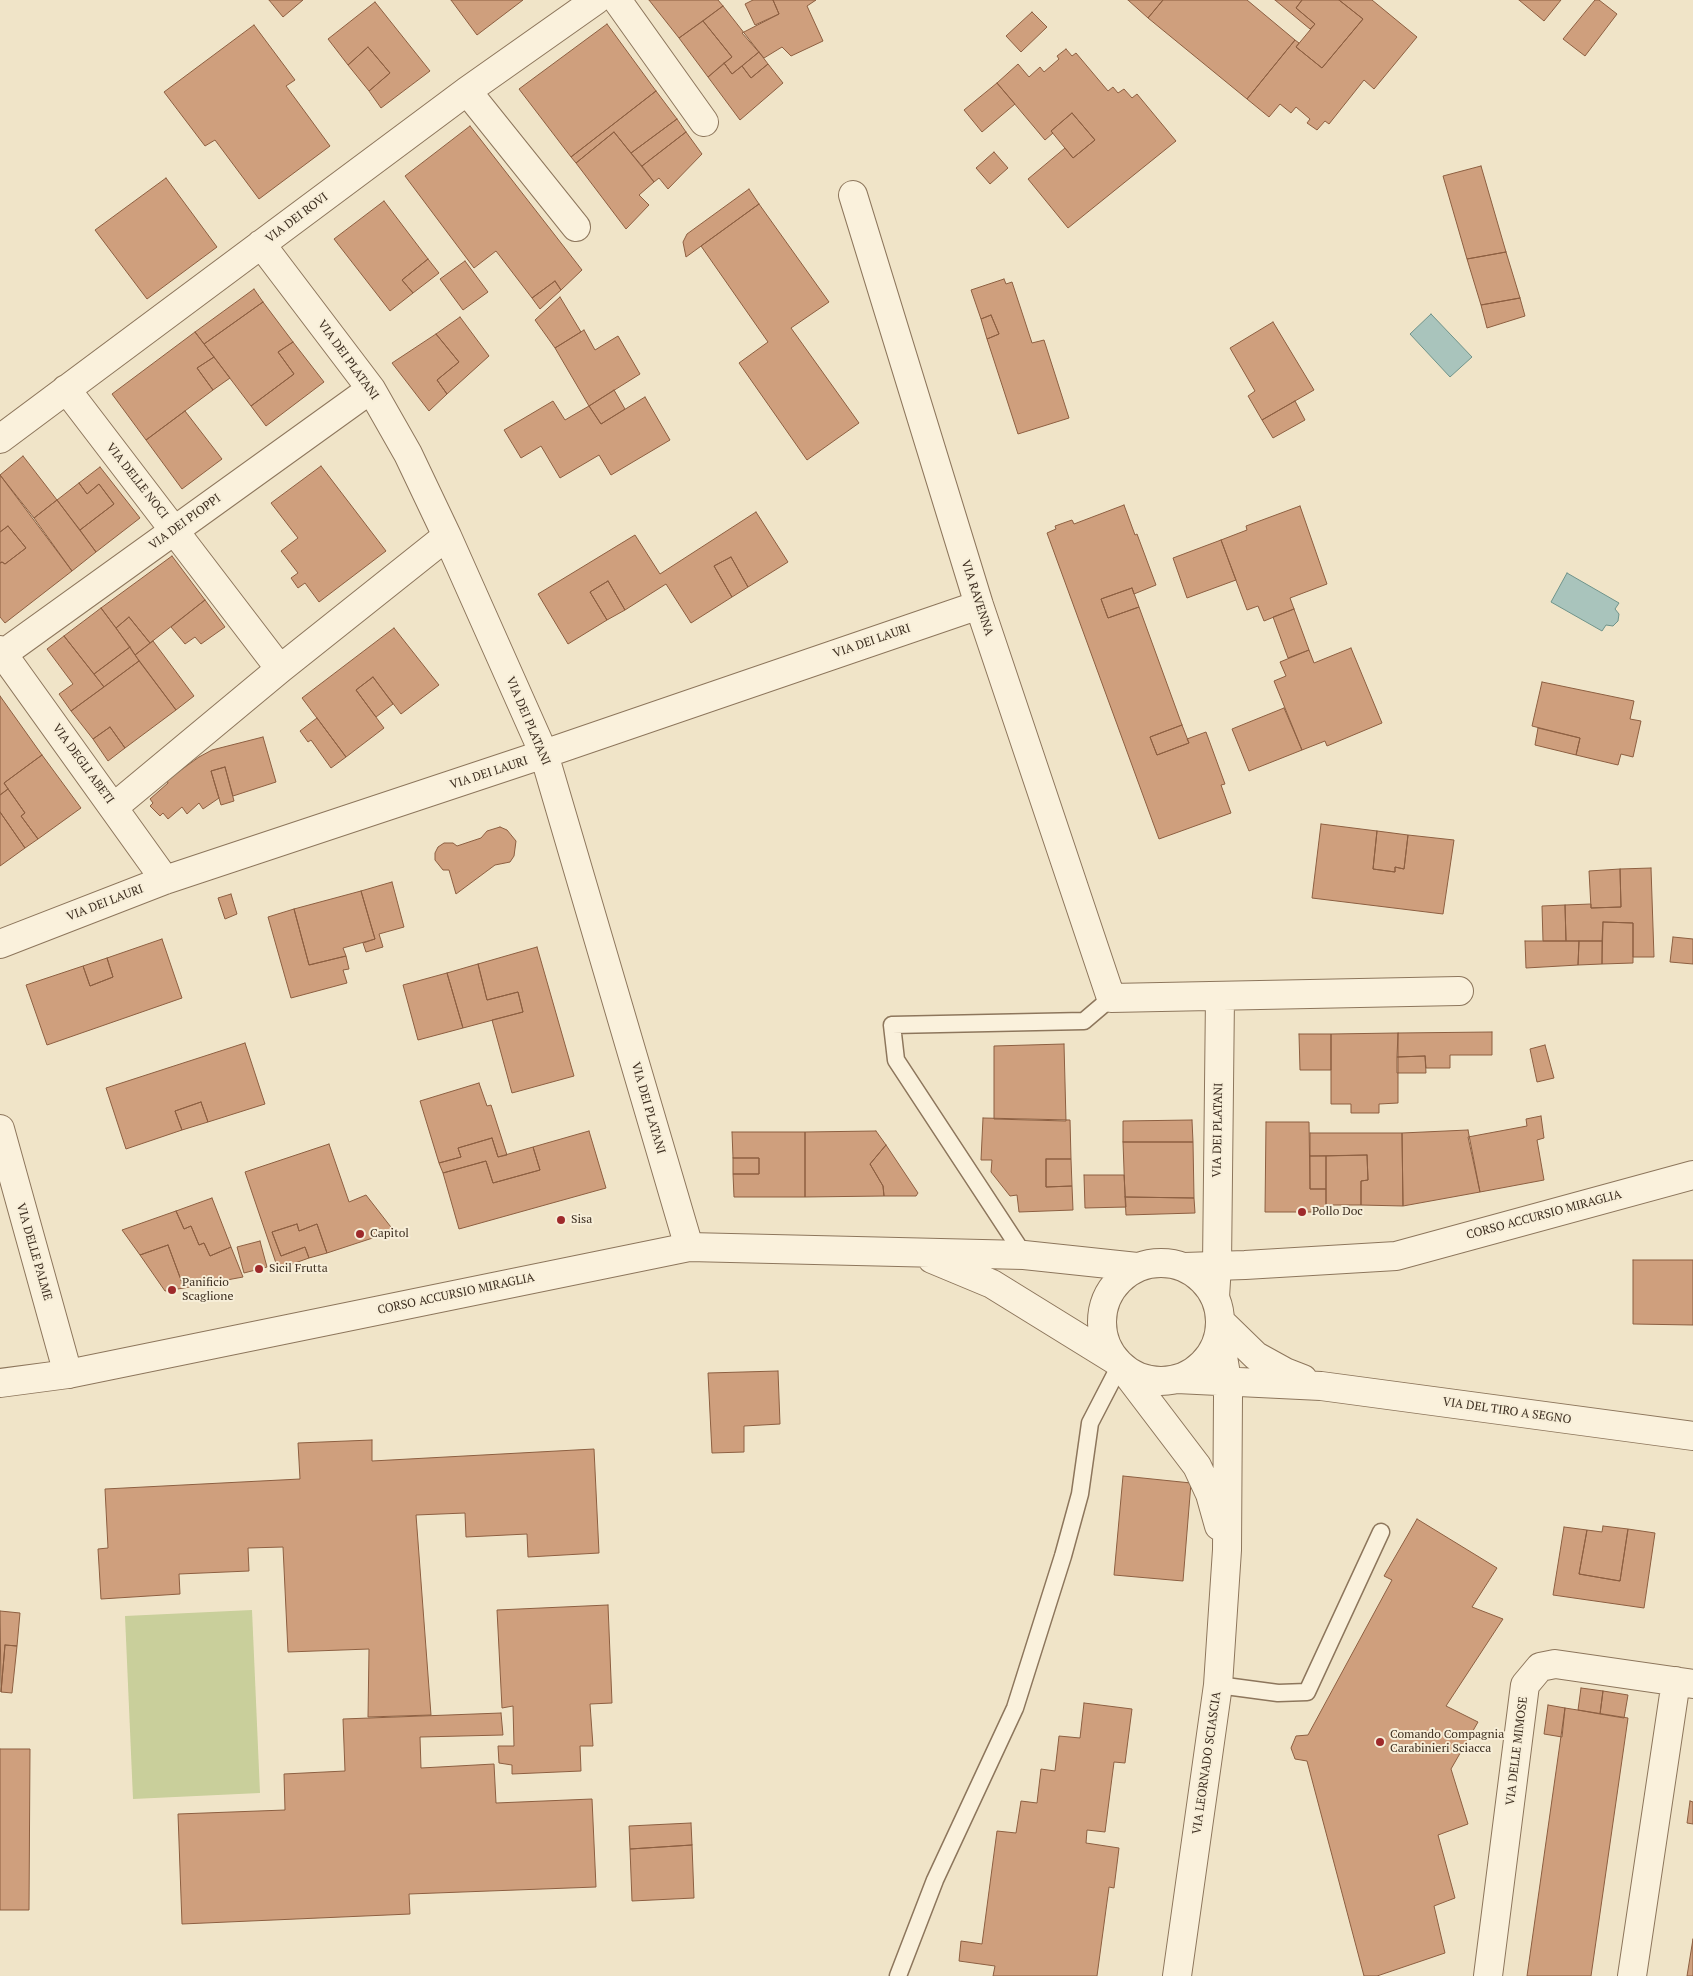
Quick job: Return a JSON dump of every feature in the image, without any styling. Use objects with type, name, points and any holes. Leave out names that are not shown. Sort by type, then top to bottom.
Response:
[{"type":"street","name":"VIA DEI ROVI","points":[[0,439],[468,91],[596,0]]},
{"type":"street","points":[[617,0],[704,122]]},
{"type":"street","points":[[468,91],[576,227]]},
{"type":"street","name":"VIA RAVENNA","points":[[853,195],[979,604],[1111,998]]},
{"type":"street","name":"VIA DEI PLATANI","points":[[261,244],[371,389],[408,454],[447,536],[544,754],[689,1247]]},
{"type":"street","name":"VIA DELLE NOCI","points":[[66,389],[280,669]]},
{"type":"street","name":"VIA DEI PIOPPI","points":[[1,653],[371,389]]},
{"type":"street","points":[[114,807],[280,669],[447,536]]},
{"type":"street","name":"VIA DEI LAURI","points":[[0,944],[165,880],[544,754],[979,604]]},
{"type":"street","name":"VIA DEGLI ABETI","points":[[1,653],[165,880]]},
{"type":"street","points":[[1111,998],[1459,991]]},
{"type":"street","name":"VIA DEI PLATANI","points":[[1218,1318],[1220,996]]},
{"type":"street","name":"VIA DELLE PALME","points":[[0,1130],[68,1374]]},
{"type":"street","name":"CORSO ACCURSIO MIRAGLIA","points":[[1184,1267],[1396,1256],[1693,1175]]},
{"type":"street","name":"CORSO ACCURSIO MIRAGLIA","points":[[0,1383],[68,1374],[689,1247],[1024,1255],[1136,1267]]},
{"type":"street","points":[[916,1253],[992,1284],[1094,1346],[1134,1375],[1148,1380],[1228,1380],[1320,1386]]},
{"type":"street","points":[[1177,1379],[1192,1373],[1204,1363],[1214,1349],[1218,1318],[1207,1284],[1196,1274],[1184,1267],[1168,1262],[1136,1267],[1123,1276],[1112,1288],[1103,1310],[1102,1334],[1108,1350],[1197,1466],[1210,1494],[1227,1550]]},
{"type":"street","points":[[1218,1318],[1256,1356],[1286,1372],[1320,1386]]},
{"type":"street","name":"VIA LEORNADO SCIASCIA","points":[[1177,1976],[1218,1685],[1227,1550],[1228,1380],[1218,1318]]},
{"type":"street","name":"VIA DEL TIRO A SEGNO","points":[[1320,1386],[1693,1436]]},
{"type":"street","name":"VIA DELLE MIMOSE","points":[[1488,1976],[1525,1685],[1540,1667],[1555,1664],[1684,1682],[1632,1976]]},
{"type":"lane","points":[[1024,1255],[896,1060],[892,1026],[1084,1020],[1111,998]]},
{"type":"lane","points":[[898,1976],[935,1880],[1015,1708],[1064,1556],[1080,1494],[1090,1423],[1120,1365]]},
{"type":"lane","points":[[1218,1685],[1278,1693],[1307,1692],[1381,1532]]},
{"type":"green space","points":[[252,1610],[260,1793],[133,1799],[125,1616]]},
{"type":"water","points":[[1431,314],[1472,357],[1450,377],[1410,334]]},
{"type":"water","points":[[1567,573],[1619,603],[1615,609],[1619,614],[1618,621],[1613,626],[1606,625],[1602,631],[1551,602]]},
{"type":"building","points":[[269,0],[303,0],[283,17]]},
{"type":"building","points":[[451,0],[523,0],[477,35]]},
{"type":"building","points":[[649,0],[718,0],[723,6],[679,38]]},
{"type":"building","points":[[753,0],[773,0],[779,14],[755,25],[745,4]]},
{"type":"building","points":[[773,0],[816,0],[807,6],[823,41],[791,56],[782,47],[764,58],[742,33],[779,14]]},
{"type":"building","points":[[1128,0],[1163,0],[1148,18]]},
{"type":"building","points":[[1163,0],[1247,0],[1295,40],[1247,99],[1148,18]]},
{"type":"building","points":[[1275,0],[1302,0],[1296,8],[1315,24],[1310,29]]},
{"type":"building","points":[[1302,0],[1339,0],[1363,19],[1322,68],[1296,47],[1315,24],[1296,8]]},
{"type":"building","points":[[1339,0],[1372,0],[1417,37],[1374,89],[1364,80],[1329,124],[1325,121],[1317,130],[1307,123],[1310,119],[1296,107],[1291,113],[1280,104],[1269,117],[1247,99],[1295,40],[1299,43],[1296,47],[1322,68],[1363,19]]},
{"type":"building","points":[[1519,0],[1561,0],[1544,21]]},
{"type":"building","points":[[1595,0],[1599,0],[1617,14],[1585,56],[1563,39]]},
{"type":"building","points":[[375,2],[430,71],[381,108],[369,91],[390,73],[368,47],[348,65],[328,39]]},
{"type":"building","points":[[723,6],[759,52],[732,74],[724,63],[732,57],[703,21]]},
{"type":"building","points":[[1032,12],[1047,27],[1021,52],[1006,36]]},
{"type":"building","points":[[703,21],[732,57],[708,77],[679,38]]},
{"type":"building","points":[[607,24],[656,91],[571,157],[519,89]]},
{"type":"building","points":[[254,25],[295,80],[286,86],[330,146],[259,199],[215,140],[205,146],[164,92]]},
{"type":"building","points":[[368,47],[390,73],[369,91],[348,65]]},
{"type":"building","points":[[1066,49],[1072,56],[1076,53],[1108,91],[1113,87],[1118,93],[1124,89],[1132,98],[1137,94],[1176,141],[1068,228],[1028,179],[1065,148],[1073,158],[1095,140],[1072,113],[1051,131],[1053,133],[1045,140],[997,83],[1018,64],[1029,77],[1040,67],[1044,72],[1059,59],[1057,56]]},
{"type":"building","points":[[759,52],[768,64],[751,78],[742,66]]},
{"type":"building","points":[[724,63],[732,74],[742,66],[751,78],[768,64],[783,83],[740,120],[708,77]]},
{"type":"building","points":[[997,83],[1015,104],[982,132],[964,110]]},
{"type":"building","points":[[656,91],[677,119],[631,153],[614,132],[576,163],[571,157]]},
{"type":"building","points":[[1072,113],[1095,140],[1073,158],[1051,131]]},
{"type":"building","points":[[677,119],[686,132],[642,166],[631,153]]},
{"type":"building","points":[[470,126],[582,270],[561,290],[555,281],[532,298],[496,251],[474,268],[405,176]]},
{"type":"building","points":[[614,132],[654,182],[639,195],[649,205],[626,229],[576,163]]},
{"type":"building","points":[[686,132],[702,154],[668,189],[659,178],[654,182],[642,166]]},
{"type":"building","points":[[994,152],[1008,168],[990,184],[976,168]]},
{"type":"building","points":[[1481,166],[1506,252],[1467,259],[1443,176]]},
{"type":"building","points":[[166,178],[217,247],[147,299],[95,230]]},
{"type":"building","points":[[749,189],[759,204],[686,257],[683,242],[687,234]]},
{"type":"building","points":[[384,201],[428,259],[402,280],[413,293],[390,311],[334,239]]},
{"type":"building","points":[[759,204],[829,302],[791,328],[859,423],[807,460],[739,363],[768,342],[701,246]]},
{"type":"building","points":[[1506,252],[1520,298],[1481,305],[1467,259]]},
{"type":"building","points":[[428,259],[439,273],[413,293],[402,280]]},
{"type":"building","points":[[465,261],[488,292],[463,310],[440,279]]},
{"type":"building","points":[[1004,279],[1006,284],[1012,282],[1032,343],[1044,340],[1069,418],[1018,434],[987,339],[999,334],[991,315],[981,319],[971,290]]},
{"type":"building","points":[[555,281],[561,290],[540,309],[532,298]]},
{"type":"building","points":[[254,289],[263,302],[204,344],[195,332]]},
{"type":"building","points":[[560,297],[581,332],[555,348],[535,320]]},
{"type":"building","points":[[1520,298],[1525,316],[1487,328],[1481,305]]},
{"type":"building","points":[[263,302],[293,342],[278,352],[294,374],[251,406],[204,344]]},
{"type":"building","points":[[991,315],[999,334],[987,339],[981,319]]},
{"type":"building","points":[[460,317],[489,356],[447,394],[437,380],[459,362],[436,334]]},
{"type":"building","points":[[1273,322],[1314,390],[1262,420],[1248,396],[1255,391],[1230,348]]},
{"type":"building","points":[[584,330],[595,350],[618,336],[640,374],[589,406],[555,348]]},
{"type":"building","points":[[195,332],[214,357],[197,368],[213,390],[146,440],[112,394]]},
{"type":"building","points":[[436,334],[459,362],[437,380],[447,394],[429,411],[392,363]]},
{"type":"building","points":[[293,342],[324,382],[266,426],[251,406],[294,374],[278,352]]},
{"type":"building","points":[[214,357],[230,378],[213,390],[197,368]]},
{"type":"building","points":[[614,390],[625,409],[601,424],[589,406]]},
{"type":"building","points":[[645,397],[670,440],[611,475],[599,455],[560,478],[541,446],[521,458],[504,430],[553,401],[565,420],[589,406],[601,424]]},
{"type":"building","points":[[1295,401],[1305,420],[1273,438],[1262,420]]},
{"type":"building","points":[[185,411],[222,459],[182,489],[146,440]]},
{"type":"building","points":[[23,456],[57,500],[34,518],[0,475]]},
{"type":"building","points":[[321,466],[386,551],[319,602],[305,583],[298,588],[291,578],[298,573],[281,551],[298,538],[271,503]]},
{"type":"building","points":[[100,467],[140,518],[96,552],[80,530],[114,504],[99,484],[87,494],[79,483]]},
{"type":"building","points":[[0,475],[72,571],[5,623],[0,617],[0,563],[5,564],[26,548],[8,526],[0,532]]},
{"type":"building","points":[[79,483],[87,494],[99,484],[114,504],[80,530],[57,500]]},
{"type":"building","points":[[57,500],[96,552],[72,571],[34,518]]},
{"type":"building","points":[[1124,505],[1156,585],[1134,594],[1132,588],[1101,599],[1108,618],[1139,607],[1182,725],[1150,737],[1157,755],[1189,743],[1187,739],[1206,732],[1225,784],[1221,785],[1231,813],[1159,839],[1047,533],[1056,529],[1055,526],[1072,520],[1074,524]]},
{"type":"building","points":[[1300,506],[1327,584],[1290,598],[1294,609],[1264,621],[1258,606],[1247,610],[1221,540],[1247,530],[1246,526]]},
{"type":"building","points":[[756,512],[788,562],[748,587],[731,557],[714,566],[732,597],[691,623],[666,584],[625,610],[608,581],[590,592],[607,620],[568,644],[538,594],[635,535],[660,574]]},
{"type":"building","points":[[8,526],[26,548],[5,564],[0,563],[0,532]]},
{"type":"building","points":[[1221,540],[1236,580],[1187,598],[1173,558]]},
{"type":"building","points":[[172,556],[205,600],[150,643],[129,617],[116,628],[101,608]]},
{"type":"building","points":[[731,557],[748,587],[732,597],[714,566]]},
{"type":"building","points":[[608,581],[625,610],[607,620],[590,592]]},
{"type":"building","points":[[1132,588],[1139,607],[1108,618],[1101,599]]},
{"type":"building","points":[[205,600],[225,627],[201,644],[195,637],[185,644],[171,627]]},
{"type":"building","points":[[101,608],[130,647],[94,674],[64,636]]},
{"type":"building","points":[[1294,609],[1309,650],[1288,658],[1273,617]]},
{"type":"building","points":[[129,617],[150,643],[135,655],[116,628]]},
{"type":"building","points":[[394,628],[439,685],[401,714],[373,677],[356,690],[384,728],[346,757],[302,698]]},
{"type":"building","points":[[64,636],[104,687],[71,711],[59,694],[73,684],[47,649]]},
{"type":"building","points":[[153,641],[194,696],[176,710],[135,655]]},
{"type":"building","points":[[130,647],[139,661],[104,687],[94,674]]},
{"type":"building","points":[[1351,648],[1382,723],[1327,746],[1325,741],[1302,750],[1274,681],[1286,676],[1280,662],[1309,650],[1314,663]]},
{"type":"building","points":[[139,661],[176,710],[125,748],[110,727],[93,739],[71,711]]},
{"type":"building","points":[[373,677],[393,704],[376,717],[356,690]]},
{"type":"building","points":[[1542,682],[1634,701],[1630,719],[1641,721],[1633,757],[1621,754],[1618,765],[1576,755],[1580,738],[1532,726]]},
{"type":"building","points":[[0,696],[42,755],[4,783],[8,789],[0,795]]},
{"type":"building","points":[[1284,708],[1302,750],[1249,771],[1232,729]]},
{"type":"building","points":[[317,718],[346,757],[331,768],[311,740],[308,742],[300,731]]},
{"type":"building","points":[[1182,725],[1189,743],[1157,755],[1150,737]]},
{"type":"building","points":[[110,727],[125,748],[108,761],[93,739]]},
{"type":"building","points":[[1538,728],[1580,738],[1576,755],[1535,745]]},
{"type":"building","points":[[263,737],[276,782],[233,796],[225,767],[211,771],[219,798],[203,809],[199,803],[187,814],[182,807],[168,819],[163,813],[160,816],[150,806],[153,803],[150,799],[168,783],[167,780],[199,757],[212,750]]},
{"type":"building","points":[[42,755],[81,808],[38,839],[21,816],[25,813],[4,783]]},
{"type":"building","points":[[225,767],[234,801],[221,805],[211,771]]},
{"type":"building","points":[[8,789],[25,813],[21,816],[38,839],[25,848],[0,812],[0,795]]},
{"type":"building","points":[[0,812],[25,848],[0,866]]},
{"type":"building","points":[[1321,824],[1377,831],[1373,869],[1395,872],[1395,867],[1404,869],[1408,835],[1454,840],[1443,914],[1312,898]]},
{"type":"building","points":[[500,827],[507,830],[516,841],[514,856],[510,862],[495,865],[456,894],[449,870],[443,870],[435,860],[435,853],[438,847],[444,843],[453,843],[457,846],[481,838],[487,831]]},
{"type":"building","points":[[1377,831],[1408,835],[1404,869],[1395,867],[1395,872],[1373,869]]},
{"type":"building","points":[[1651,868],[1654,957],[1633,957],[1633,923],[1603,922],[1602,941],[1566,941],[1565,905],[1591,904],[1591,908],[1621,907],[1620,869]]},
{"type":"building","points":[[1620,869],[1621,907],[1591,908],[1589,871]]},
{"type":"building","points":[[392,882],[404,927],[379,934],[383,947],[366,952],[363,943],[375,939],[361,891]]},
{"type":"building","points":[[361,891],[375,939],[343,948],[346,956],[309,965],[294,909]]},
{"type":"building","points":[[231,894],[237,914],[225,919],[218,898]]},
{"type":"building","points":[[1565,905],[1566,941],[1543,941],[1542,906]]},
{"type":"building","points":[[294,909],[309,965],[346,956],[349,969],[343,970],[347,983],[291,998],[268,917]]},
{"type":"building","points":[[1603,922],[1633,923],[1633,963],[1602,964]]},
{"type":"building","points":[[1673,937],[1693,939],[1693,964],[1670,962]]},
{"type":"building","points":[[162,939],[182,998],[47,1045],[26,985],[83,966],[90,986],[113,977],[107,958]]},
{"type":"building","points":[[1525,941],[1579,941],[1578,965],[1526,968]]},
{"type":"building","points":[[1579,941],[1602,941],[1602,964],[1578,965]]},
{"type":"building","points":[[537,947],[574,1076],[512,1093],[492,1020],[523,1012],[518,992],[487,1000],[478,964]]},
{"type":"building","points":[[107,958],[113,977],[90,986],[83,966]]},
{"type":"building","points":[[478,964],[487,1000],[518,992],[523,1012],[463,1028],[447,973]]},
{"type":"building","points":[[447,973],[463,1028],[418,1040],[403,985]]},
{"type":"building","points":[[1492,1032],[1492,1055],[1450,1055],[1450,1068],[1426,1068],[1425,1056],[1397,1057],[1398,1033]]},
{"type":"building","points":[[1398,1033],[1398,1103],[1379,1104],[1379,1113],[1351,1113],[1351,1104],[1331,1104],[1331,1034]]},
{"type":"building","points":[[1299,1034],[1331,1034],[1331,1070],[1300,1070]]},
{"type":"building","points":[[245,1043],[265,1104],[208,1122],[201,1102],[175,1111],[182,1130],[126,1149],[106,1088]]},
{"type":"building","points":[[1064,1044],[1066,1121],[994,1119],[994,1046]]},
{"type":"building","points":[[1545,1045],[1554,1078],[1537,1082],[1530,1049]]},
{"type":"building","points":[[1425,1056],[1426,1073],[1397,1073],[1397,1057]]},
{"type":"building","points":[[479,1083],[487,1106],[491,1105],[507,1155],[498,1157],[492,1138],[458,1148],[461,1157],[439,1163],[420,1101]]},
{"type":"building","points":[[201,1102],[208,1122],[182,1130],[175,1111]]},
{"type":"building","points":[[1541,1116],[1544,1138],[1537,1140],[1544,1180],[1480,1192],[1468,1137],[1527,1126],[1526,1119]]},
{"type":"building","points":[[983,1118],[1070,1120],[1071,1159],[1046,1159],[1046,1187],[1072,1186],[1073,1210],[1019,1212],[1017,1195],[1010,1196],[991,1172],[992,1160],[981,1160]]},
{"type":"building","points":[[1192,1120],[1193,1142],[1123,1142],[1123,1121]]},
{"type":"building","points":[[1266,1122],[1309,1122],[1310,1189],[1326,1189],[1326,1212],[1265,1212]]},
{"type":"building","points":[[1468,1130],[1480,1192],[1403,1206],[1402,1133]]},
{"type":"building","points":[[589,1131],[606,1188],[459,1229],[443,1173],[486,1161],[493,1183],[540,1170],[533,1147]]},
{"type":"building","points":[[876,1131],[886,1145],[870,1164],[883,1186],[884,1196],[805,1197],[805,1132]]},
{"type":"building","points":[[732,1132],[805,1132],[805,1197],[734,1197],[733,1174],[759,1174],[759,1158],[733,1158]]},
{"type":"building","points":[[1310,1133],[1402,1133],[1403,1206],[1361,1205],[1361,1181],[1368,1180],[1367,1155],[1310,1156]]},
{"type":"building","points":[[492,1138],[498,1157],[533,1147],[540,1170],[493,1183],[486,1161],[443,1173],[439,1163],[461,1157],[458,1148]]},
{"type":"building","points":[[1123,1142],[1193,1142],[1194,1198],[1125,1197]]},
{"type":"building","points":[[329,1144],[349,1202],[366,1195],[394,1231],[327,1253],[317,1224],[299,1231],[297,1224],[272,1232],[281,1256],[305,1247],[309,1258],[278,1269],[245,1172]]},
{"type":"building","points":[[886,1145],[918,1193],[916,1196],[884,1196],[883,1186],[870,1164]]},
{"type":"building","points":[[1367,1155],[1368,1180],[1361,1181],[1361,1205],[1326,1205],[1326,1156]]},
{"type":"building","points":[[1310,1156],[1326,1156],[1326,1189],[1310,1189]]},
{"type":"building","points":[[733,1158],[759,1158],[759,1174],[733,1174]]},
{"type":"building","points":[[1046,1159],[1071,1159],[1072,1186],[1046,1187]]},
{"type":"building","points":[[1084,1175],[1124,1175],[1126,1207],[1085,1208]]},
{"type":"building","points":[[1125,1197],[1194,1198],[1195,1213],[1126,1215]]},
{"type":"building","points":[[212,1198],[231,1247],[210,1256],[204,1243],[199,1245],[191,1226],[184,1229],[176,1211]]},
{"type":"building","points":[[176,1211],[184,1229],[191,1226],[199,1245],[204,1243],[210,1256],[231,1247],[243,1277],[184,1288],[168,1245],[140,1255],[122,1230]]},
{"type":"building","points":[[297,1224],[299,1231],[317,1224],[327,1253],[309,1258],[305,1247],[281,1256],[272,1232]]},
{"type":"building","points":[[260,1241],[267,1267],[244,1273],[237,1247]]},
{"type":"building","points":[[168,1245],[184,1288],[165,1291],[140,1255]]},
{"type":"building","points":[[1633,1260],[1693,1260],[1693,1325],[1633,1324]]},
{"type":"building","points":[[778,1371],[780,1424],[744,1426],[744,1452],[712,1453],[708,1373]]},
{"type":"building","points":[[372,1440],[372,1461],[594,1449],[599,1553],[528,1557],[527,1534],[466,1537],[465,1513],[416,1515],[431,1715],[368,1717],[369,1649],[288,1652],[283,1547],[248,1548],[249,1571],[179,1574],[180,1594],[101,1599],[98,1549],[108,1548],[105,1489],[300,1479],[298,1443]]},
{"type":"building","points":[[1123,1476],[1191,1483],[1183,1581],[1114,1575]]},
{"type":"building","name":"Comando Compagnia Carabinieri Sciacca","points":[[1417,1519],[1497,1568],[1472,1607],[1503,1619],[1446,1706],[1478,1722],[1451,1769],[1468,1824],[1438,1835],[1455,1898],[1434,1906],[1445,1953],[1377,1976],[1364,1976],[1307,1761],[1295,1759],[1291,1748],[1296,1736],[1308,1735],[1392,1580],[1384,1576]]},
{"type":"building","points":[[1603,1526],[1628,1529],[1620,1581],[1579,1574],[1587,1530],[1602,1532]]},
{"type":"building","points":[[1564,1527],[1587,1530],[1579,1574],[1620,1581],[1628,1529],[1655,1533],[1644,1608],[1553,1595]]},
{"type":"building","points":[[608,1605],[612,1703],[590,1704],[593,1746],[580,1746],[581,1771],[512,1774],[512,1765],[499,1763],[498,1746],[514,1746],[513,1706],[502,1708],[497,1610]]},
{"type":"building","points":[[0,1611],[20,1613],[17,1646],[5,1645],[1,1692]]},
{"type":"building","points":[[5,1645],[17,1646],[12,1693],[1,1692]]},
{"type":"building","points":[[1581,1688],[1603,1691],[1600,1714],[1578,1710]]},
{"type":"building","points":[[1603,1691],[1628,1695],[1624,1718],[1600,1714]]},
{"type":"building","points":[[1084,1703],[1132,1709],[1125,1763],[1114,1762],[1105,1832],[1087,1830],[1086,1843],[1119,1848],[1114,1888],[1109,1887],[1097,1976],[993,1976],[995,1966],[959,1961],[961,1941],[982,1944],[997,1831],[1016,1833],[1021,1801],[1037,1803],[1041,1769],[1055,1771],[1059,1736],[1080,1738]]},
{"type":"building","points":[[1548,1705],[1565,1708],[1562,1737],[1544,1734]]},
{"type":"building","points":[[1565,1708],[1628,1718],[1591,1976],[1527,1976]]},
{"type":"building","points":[[501,1713],[503,1735],[420,1737],[421,1768],[494,1764],[496,1803],[592,1799],[596,1887],[409,1894],[410,1914],[182,1924],[178,1814],[285,1810],[284,1774],[345,1771],[343,1719]]},
{"type":"building","points":[[0,1749],[30,1749],[29,1910],[0,1910]]},
{"type":"building","points":[[1690,1801],[1693,1802],[1693,1824],[1687,1823]]},
{"type":"building","points":[[691,1823],[692,1845],[630,1849],[629,1826]]},
{"type":"building","points":[[692,1845],[694,1898],[632,1901],[630,1849]]},
{"type":"building","points":[[1693,1939],[1693,1976],[1687,1976]]},
{"type":"place","name":"Pollo Doc","points":[[1302,1212]]},
{"type":"place","name":"Sisa","points":[[561,1220]]},
{"type":"place","name":"Capitol","points":[[360,1234]]},
{"type":"place","name":"Sicil Frutta","points":[[259,1269]]},
{"type":"place","name":"Panificio Scaglione","points":[[172,1290]]},
{"type":"place","name":"Comando Compagnia Carabinieri Sciacca","points":[[1380,1742]]}]
